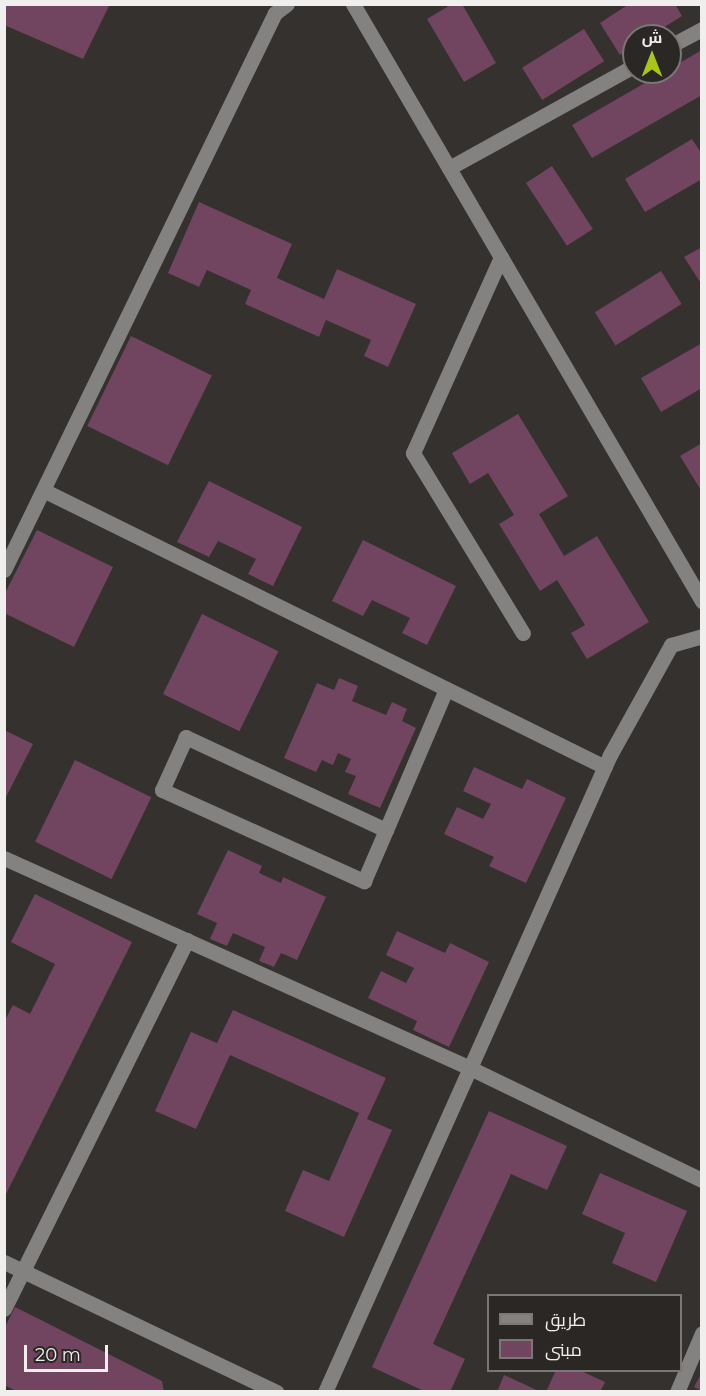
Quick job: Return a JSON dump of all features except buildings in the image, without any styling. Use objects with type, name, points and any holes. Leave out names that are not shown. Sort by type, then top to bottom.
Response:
[{"type":"street","points":[[4,570],[45,491],[275,13],[287,4]]},
{"type":"street","points":[[353,4],[701,598]]},
{"type":"street","points":[[682,40],[702,29]]},
{"type":"street","points":[[449,168],[622,73]]},
{"type":"street","points":[[501,257],[413,453],[523,633]]},
{"type":"street","points":[[45,491],[605,767]]},
{"type":"street","points":[[325,1392],[605,767],[671,645],[702,636]]},
{"type":"street","points":[[386,830],[186,737],[162,790],[364,880],[386,830],[446,689]]},
{"type":"street","points":[[4,858],[470,1068],[702,1180]]},
{"type":"street","points":[[4,1309],[187,940]]},
{"type":"street","points":[[4,1262],[277,1392]]},
{"type":"street","points":[[677,1392],[702,1333]]}]
